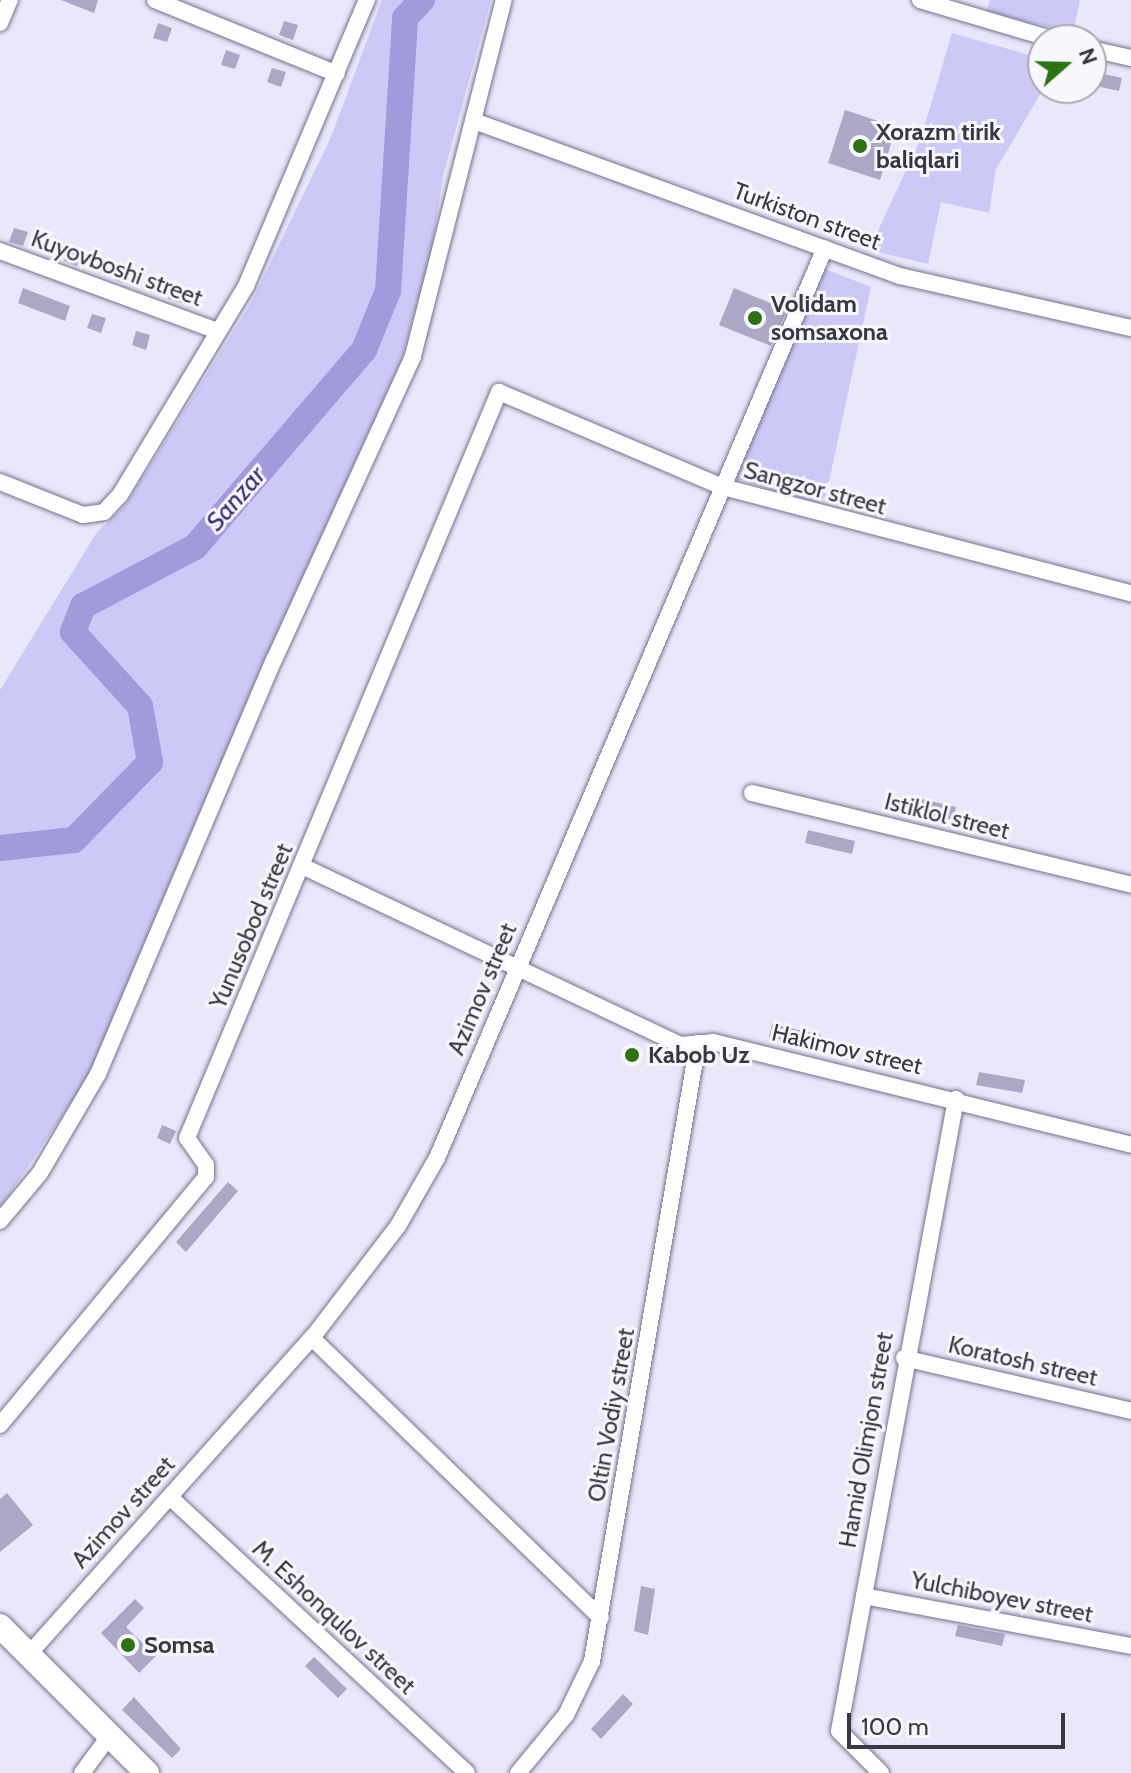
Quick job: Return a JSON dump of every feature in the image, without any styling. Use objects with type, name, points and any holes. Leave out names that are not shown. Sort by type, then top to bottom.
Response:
[{"type":"main road","points":[[0,1626],[147,1773]]},
{"type":"street","points":[[0,23],[10,0]]},
{"type":"street","points":[[155,0],[337,74]]},
{"type":"street","points":[[0,482],[83,515],[104,512],[120,495],[246,286],[367,0]]},
{"type":"street","points":[[0,1221],[40,1173],[98,1074],[274,660],[413,356],[504,0]]},
{"type":"street","points":[[920,0],[1027,32]]},
{"type":"street","points":[[1107,53],[1131,58]]},
{"type":"street","name":"Turkiston street","points":[[474,121],[900,276],[1131,328]]},
{"type":"street","name":"Azimov street","points":[[29,1654],[312,1338],[398,1226],[437,1158],[825,248]]},
{"type":"street","name":"Kuyovboshi street","points":[[0,251],[217,331]]},
{"type":"street","name":"Sangzor street","points":[[499,392],[723,487],[1131,593]]},
{"type":"street","name":"Yunusobod street","points":[[0,1425],[206,1177],[206,1165],[187,1138],[499,392]]},
{"type":"street","name":"Istiklol street","points":[[752,793],[1131,885]]},
{"type":"street","name":"Hakimov street","points":[[302,866],[680,1045],[713,1042],[956,1099],[1131,1145]]},
{"type":"street","name":"Oltin Vodiy street","points":[[518,1773],[566,1715],[592,1661],[698,1043]]},
{"type":"street","name":"Hamid Olimjon street","points":[[881,1773],[839,1731],[904,1358],[956,1099]]},
{"type":"street","points":[[312,1338],[601,1618]]},
{"type":"street","name":"Koratosh street","points":[[904,1358],[1131,1411]]},
{"type":"street","name":"M. Eshonqulov street","points":[[170,1497],[467,1773]]},
{"type":"street","name":"Yulchiboyev street","points":[[864,1596],[1131,1646]]},
{"type":"street","points":[[82,1773],[110,1735]]},
{"type":"shaded area","points":[[382,0],[491,0],[443,176],[432,252],[402,358],[88,1078],[0,1208],[0,690],[97,532],[125,506],[251,303],[331,137]]},
{"type":"shaded area","points":[[990,0],[1080,0],[1075,24],[1036,24],[986,13]]},
{"type":"shaded area","points":[[952,33],[1027,54],[1027,104],[1035,104],[996,169],[989,213],[941,202],[928,264],[869,250],[921,138]]},
{"type":"shaded area","points":[[825,269],[871,287],[826,495],[815,505],[735,478]]},
{"type":"building","points":[[61,0],[98,0],[94,13]]},
{"type":"building","points":[[284,21],[298,25],[293,40],[279,35]]},
{"type":"building","points":[[158,23],[172,28],[167,42],[153,38]]},
{"type":"building","points":[[226,50],[240,55],[235,69],[221,65]]},
{"type":"building","points":[[272,68],[286,72],[281,87],[267,82]]},
{"type":"building","points":[[1107,75],[1122,78],[1119,91],[1107,88]]},
{"type":"building","points":[[845,110],[896,127],[880,180],[828,163]]},
{"type":"building","points":[[14,228],[28,232],[23,246],[9,242]]},
{"type":"building","points":[[68,247],[82,252],[77,266],[64,261]]},
{"type":"building","points":[[119,265],[133,270],[128,284],[115,280]]},
{"type":"building","points":[[172,284],[186,289],[182,303],[168,299]]},
{"type":"building","points":[[23,288],[70,306],[65,321],[18,303]]},
{"type":"building","name":"Volidam somsaxona","points":[[734,288],[787,310],[771,346],[719,325]]},
{"type":"building","points":[[92,314],[106,318],[101,333],[87,328]]},
{"type":"building","points":[[136,331],[150,335],[146,350],[132,345]]},
{"type":"building","points":[[910,796],[956,807],[953,820],[907,809]]},
{"type":"building","points":[[808,830],[855,841],[852,854],[805,843]]},
{"type":"building","points":[[772,1024],[821,1035],[818,1048],[769,1037]]},
{"type":"building","points":[[979,1072],[1025,1080],[1022,1093],[976,1085]]},
{"type":"building","points":[[162,1125],[176,1131],[170,1144],[157,1138]]},
{"type":"building","points":[[228,1182],[238,1191],[186,1252],[176,1242]]},
{"type":"building","points":[[7,1493],[33,1525],[0,1552],[0,1499]]},
{"type":"building","points":[[641,1586],[655,1589],[648,1635],[634,1631]]},
{"type":"building","name":"Somsa","points":[[135,1599],[144,1608],[126,1627],[156,1656],[139,1673],[101,1633]]},
{"type":"building","points":[[958,1625],[1005,1634],[1002,1646],[955,1636]]},
{"type":"building","points":[[314,1657],[347,1689],[338,1698],[305,1666]]},
{"type":"building","points":[[623,1694],[633,1704],[601,1739],[591,1729]]},
{"type":"building","points":[[134,1697],[181,1749],[172,1758],[122,1710]]},
{"type":"waterway","name":"Sanzar","points":[[0,848],[74,840],[150,762],[140,706],[73,632],[83,606],[195,547],[364,350],[388,291],[405,18],[422,0]]},
{"type":"place","name":"Xorazm tirik baliqlari","points":[[860,146]]},
{"type":"place","name":"Volidam somsaxona","points":[[755,318]]},
{"type":"place","name":"Kabob Uz","points":[[632,1055]]},
{"type":"place","name":"Somsa","points":[[128,1645]]}]
